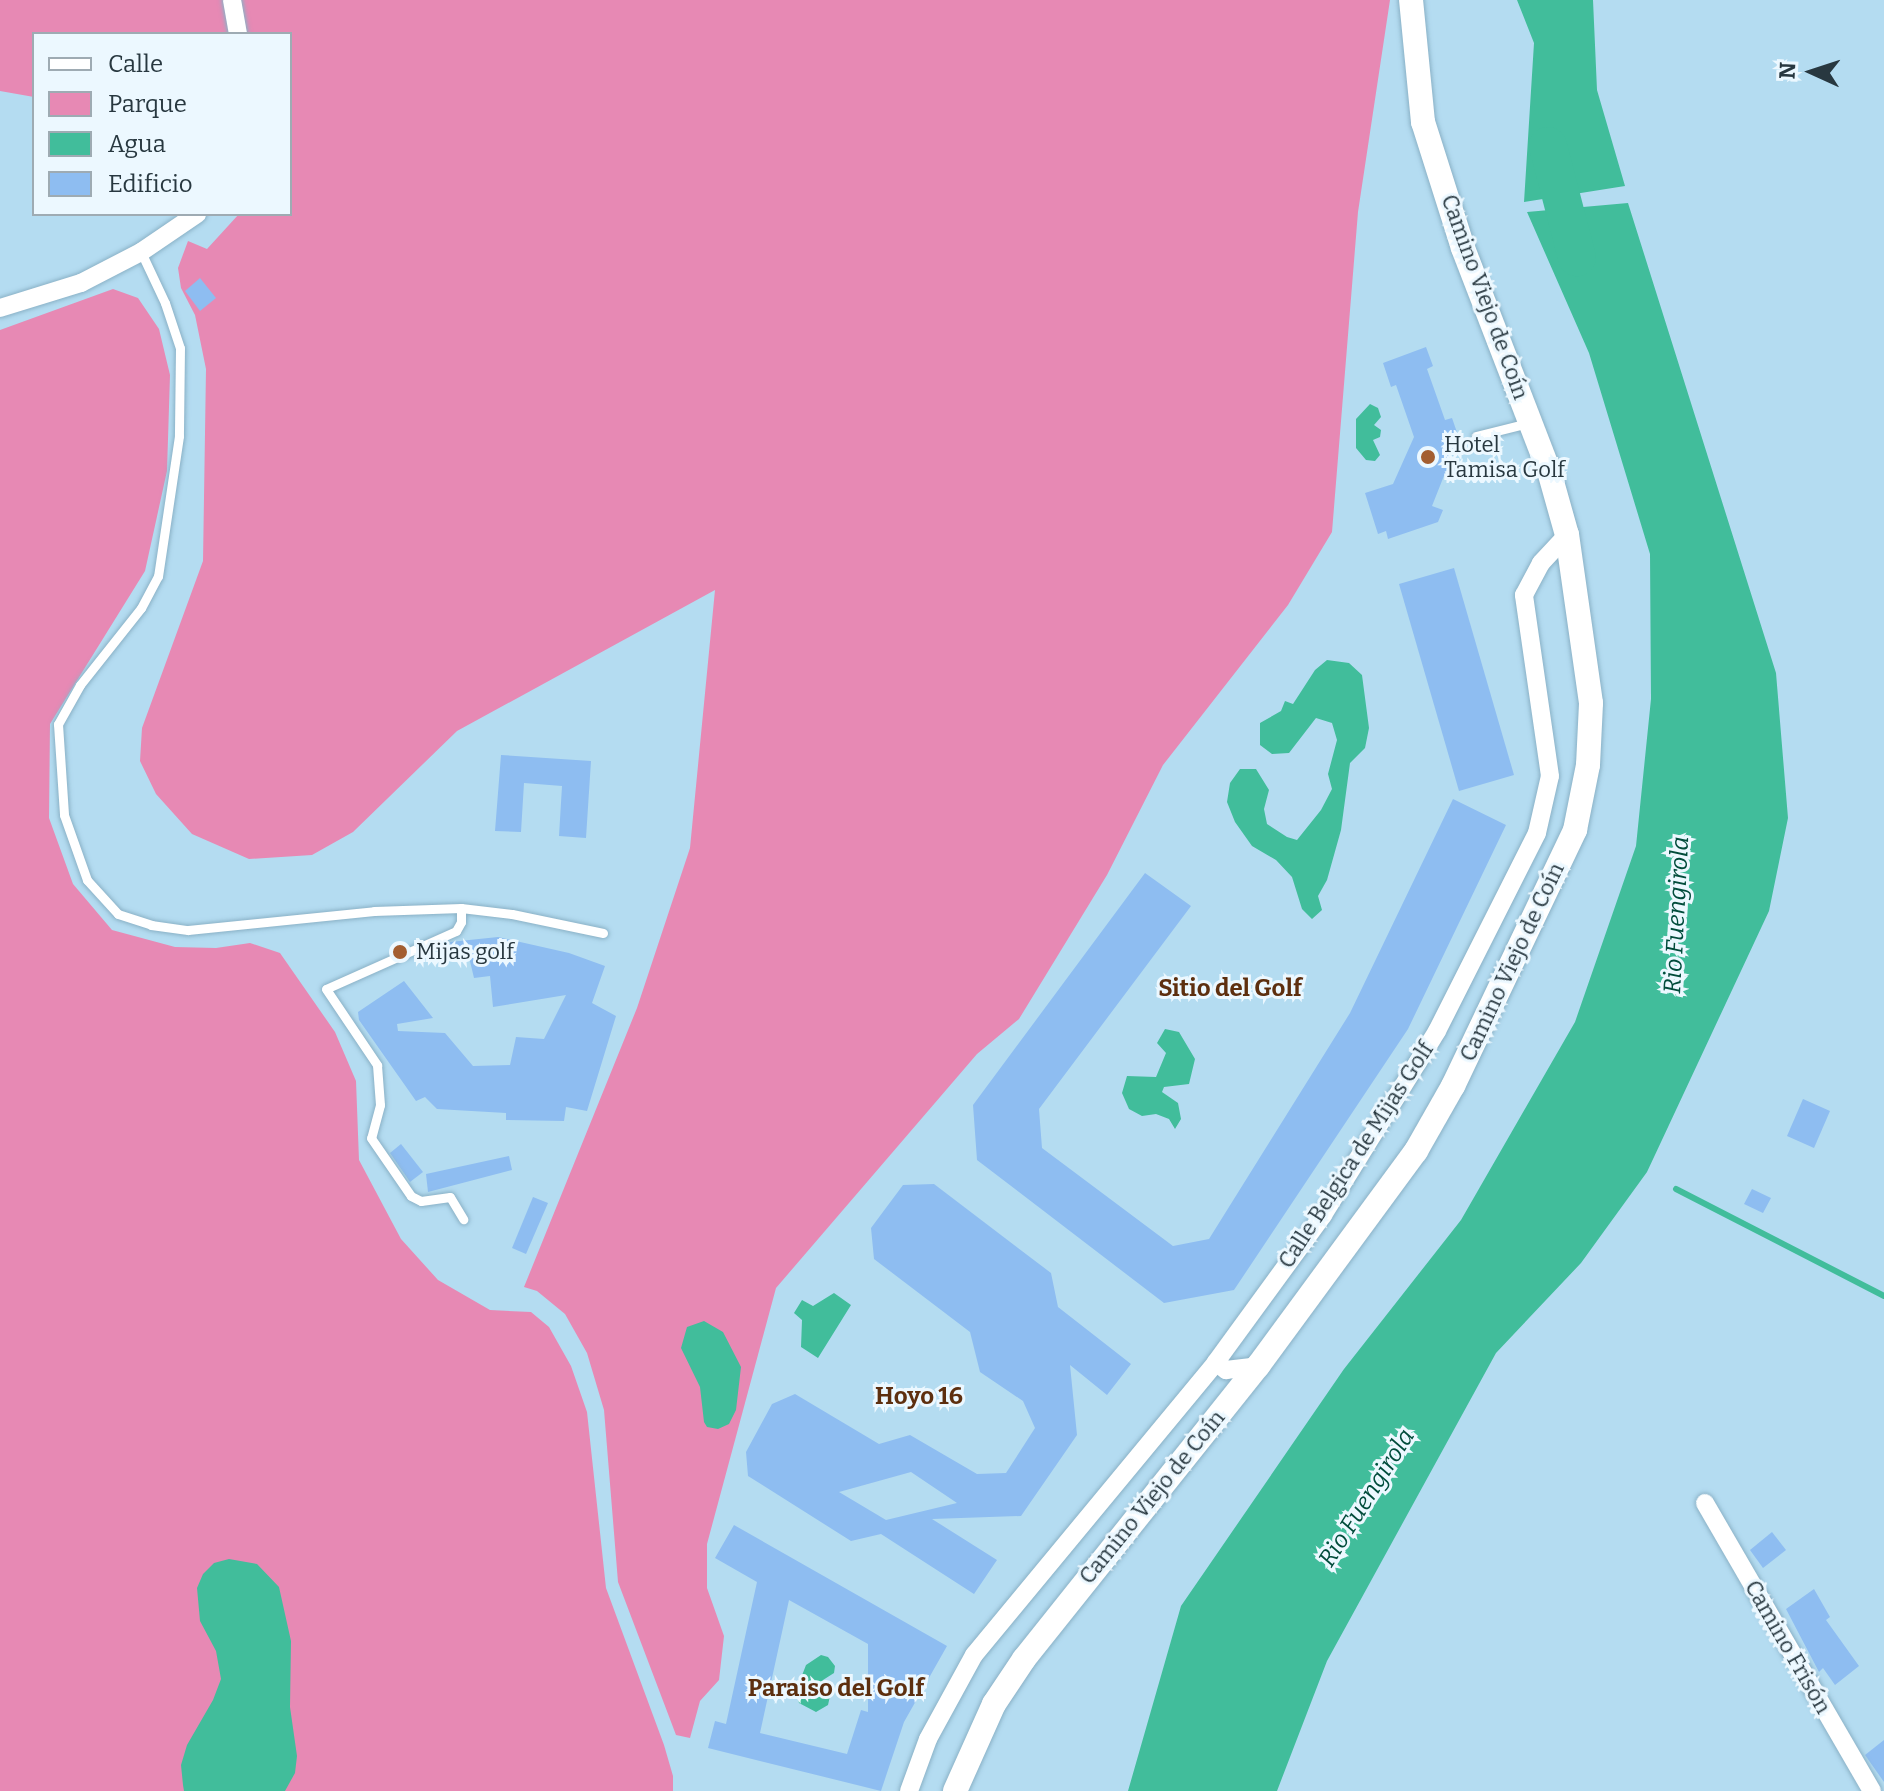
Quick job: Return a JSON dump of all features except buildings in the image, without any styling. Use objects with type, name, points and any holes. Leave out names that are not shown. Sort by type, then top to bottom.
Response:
[{"type":"street","points":[[232,0],[238,32]]},
{"type":"street","name":"Camino Viejo de Coín","points":[[955,1791],[994,1704],[1024,1659],[1258,1366],[1416,1151],[1453,1086],[1575,830],[1588,765],[1591,703],[1567,535],[1532,422],[1463,248],[1423,122],[1411,0]]},
{"type":"street","points":[[0,308],[81,283],[141,252],[194,216]]},
{"type":"street","name":"Calle Belgica de Mijas Golf","points":[[909,1791],[928,1739],[974,1655],[1221,1366],[1323,1215],[1437,1031],[1537,833],[1550,776],[1524,595],[1541,563],[1567,535]]},
{"type":"street","points":[[1228,1403],[1230,1385],[1221,1366],[1258,1366]]},
{"type":"street","name":"Camino Frisón","points":[[1705,1503],[1872,1791]]},
{"type":"lane","points":[[141,252],[165,303],[180,348],[179,436],[158,576],[141,608],[80,685],[58,724],[64,815],[87,880],[118,914],[151,925],[188,930],[374,911],[461,908],[527,916],[603,933]]},
{"type":"lane","points":[[1476,436],[1532,422]]},
{"type":"lane","points":[[461,908],[461,922],[456,931],[326,989],[377,1065],[380,1105],[371,1138],[411,1196],[421,1201],[450,1197],[463,1219]]},
{"type":"green space","points":[[0,0],[1390,0],[1358,212],[1332,532],[1288,605],[1163,765],[1107,875],[1019,1019],[977,1054],[776,1288],[707,1544],[707,1588],[724,1636],[719,1680],[700,1701],[690,1738],[676,1735],[618,1582],[604,1410],[587,1353],[565,1314],[537,1291],[524,1287],[637,1008],[690,848],[715,590],[457,731],[353,832],[312,855],[249,859],[192,834],[156,794],[140,761],[142,728],[203,561],[206,369],[195,315],[181,288],[178,268],[188,241],[207,249],[237,216],[292,216],[292,32],[32,32],[32,97],[0,91]]},
{"type":"green space","points":[[113,289],[138,298],[159,329],[170,375],[167,471],[145,571],[50,724],[49,818],[73,884],[112,930],[175,947],[216,948],[250,943],[280,953],[335,1032],[356,1081],[359,1160],[401,1239],[438,1280],[490,1310],[531,1312],[549,1327],[571,1366],[587,1412],[606,1588],[664,1745],[673,1776],[673,1791],[0,1791],[0,330]]},
{"type":"water","points":[[1517,0],[1593,0],[1597,90],[1625,186],[1524,202],[1534,43]]},
{"type":"water","points":[[1628,203],[1776,673],[1788,818],[1769,911],[1647,1172],[1581,1263],[1496,1353],[1327,1661],[1277,1791],[1128,1791],[1181,1606],[1344,1369],[1461,1220],[1575,1022],[1636,846],[1651,699],[1650,554],[1589,353],[1527,212]]},
{"type":"water","points":[[1370,404],[1378,408],[1381,417],[1374,425],[1381,430],[1380,437],[1373,440],[1380,455],[1375,461],[1366,460],[1356,448],[1356,419]]},
{"type":"water","points":[[1327,660],[1349,663],[1362,675],[1369,728],[1365,748],[1350,763],[1341,830],[1327,880],[1318,896],[1322,910],[1312,919],[1302,909],[1292,877],[1276,860],[1252,846],[1235,822],[1227,802],[1230,783],[1240,769],[1256,769],[1269,790],[1264,809],[1267,824],[1287,837],[1297,840],[1321,810],[1332,789],[1328,774],[1337,740],[1332,723],[1316,718],[1289,753],[1272,754],[1260,745],[1260,723],[1281,711],[1285,701],[1293,704],[1315,670]]},
{"type":"water","points":[[1165,1029],[1179,1032],[1195,1059],[1189,1084],[1164,1087],[1162,1092],[1178,1103],[1181,1119],[1175,1129],[1169,1119],[1156,1114],[1142,1116],[1129,1109],[1122,1093],[1127,1076],[1156,1077],[1166,1053],[1157,1043]]},
{"type":"water","points":[[834,1293],[851,1305],[818,1358],[801,1347],[802,1320],[794,1313],[802,1300],[813,1306]]},
{"type":"water","points":[[704,1321],[723,1332],[741,1367],[736,1410],[729,1424],[718,1429],[707,1427],[704,1422],[700,1387],[681,1348],[687,1327]]},
{"type":"water","points":[[229,1559],[257,1564],[279,1587],[291,1641],[290,1707],[297,1756],[295,1773],[285,1791],[184,1791],[181,1765],[187,1745],[213,1700],[221,1679],[216,1651],[200,1621],[197,1588],[203,1574],[214,1563]]},
{"type":"water","points":[[821,1655],[828,1657],[835,1666],[834,1673],[823,1680],[822,1686],[830,1696],[828,1705],[816,1712],[799,1703],[796,1691],[806,1665]]},
{"type":"waterway","name":"Rio Fuengirola","points":[[1548,146],[1577,257]]},
{"type":"waterway","points":[[1676,1189],[1884,1296]]},
{"type":"place","name":"Hotel Tamisa Golf","points":[[1428,457]]},
{"type":"place","name":"Mijas golf","points":[[400,952]]},
{"type":"district","name":"Sitio del Golf","points":[[1230,989]]},
{"type":"district","name":"Hoyo 16","points":[[919,1397]]},
{"type":"district","name":"Paraiso del Golf","points":[[836,1689]]}]
